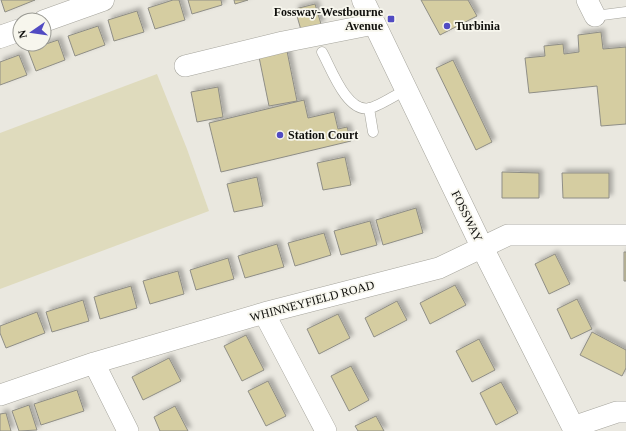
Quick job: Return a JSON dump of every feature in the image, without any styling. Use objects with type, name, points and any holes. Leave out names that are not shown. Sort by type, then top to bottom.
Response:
[{"type":"main road","points":[[52,18],[103,0]]},
{"type":"main road","name":"FOSSWAY","points":[[363,0],[482,247],[574,429]]},
{"type":"main road","points":[[0,37],[12,33]]},
{"type":"street","points":[[185,66],[283,42],[374,24]]},
{"type":"street","name":"WHINNEYFIELD ROAD","points":[[0,396],[94,363],[264,313],[439,268],[508,235],[626,235]]},
{"type":"street","points":[[264,313],[326,431]]},
{"type":"street","points":[[94,363],[128,431]]},
{"type":"street","points":[[574,429],[617,412],[626,412]]},
{"type":"lane","points":[[591,8],[626,12]]},
{"type":"lane","points":[[322,52],[344,93],[351,102],[360,107],[369,108],[406,90]]},
{"type":"lane","points":[[369,108],[373,132]]},
{"type":"shaded area","points":[[157,74],[187,149],[209,211],[0,289],[0,133]]},
{"type":"building","points":[[1,0],[35,0],[5,12]]},
{"type":"building","points":[[173,0],[179,0],[185,20],[155,29],[148,8]]},
{"type":"building","points":[[188,0],[221,0],[222,5],[192,14]]},
{"type":"building","points":[[234,0],[248,0],[235,4]]},
{"type":"building","name":"Turbinia","points":[[421,0],[468,0],[477,16],[440,35]]},
{"type":"building","points":[[315,4],[321,24],[301,30],[295,9]]},
{"type":"building","points":[[137,11],[144,32],[114,41],[108,20]]},
{"type":"building","points":[[98,26],[105,45],[75,56],[68,36]]},
{"type":"building","points":[[601,32],[603,49],[626,47],[626,124],[601,126],[597,86],[529,93],[525,58],[545,56],[544,46],[563,44],[564,54],[579,52],[578,35]]},
{"type":"building","points":[[58,40],[65,60],[36,71],[29,52],[52,52],[52,42]]},
{"type":"building","points":[[287,51],[297,101],[269,106],[259,57]]},
{"type":"building","points":[[19,55],[27,75],[0,85],[0,62]]},
{"type":"building","points":[[453,60],[492,142],[476,150],[436,68]]},
{"type":"building","points":[[218,87],[223,117],[197,122],[191,92]]},
{"type":"building","name":"Station Court","points":[[304,100],[308,118],[334,112],[338,129],[347,127],[351,141],[221,172],[209,123]]},
{"type":"building","points":[[345,157],[351,185],[323,190],[317,163]]},
{"type":"building","points":[[502,172],[539,173],[539,198],[502,198]]},
{"type":"building","points":[[562,173],[609,173],[609,198],[563,198]]},
{"type":"building","points":[[257,177],[263,206],[234,212],[227,184]]},
{"type":"building","points":[[416,208],[423,233],[383,245],[376,220]]},
{"type":"building","points":[[370,221],[377,245],[341,255],[334,231]]},
{"type":"building","points":[[324,233],[331,255],[295,266],[288,243]]},
{"type":"building","points":[[277,244],[284,267],[245,278],[238,256]]},
{"type":"building","points":[[624,252],[626,252],[626,281],[624,281]]},
{"type":"building","points":[[555,254],[570,284],[549,294],[535,264]]},
{"type":"building","points":[[228,258],[234,279],[196,290],[190,270]]},
{"type":"building","points":[[178,271],[184,294],[150,304],[143,281]]},
{"type":"building","points":[[455,285],[466,305],[430,324],[420,303]]},
{"type":"building","points":[[131,286],[137,308],[100,319],[94,297]]},
{"type":"building","points":[[577,299],[592,329],[571,339],[557,309]]},
{"type":"building","points":[[83,300],[89,321],[52,332],[46,312]]},
{"type":"building","points":[[397,301],[407,320],[374,337],[365,318]]},
{"type":"building","points":[[37,312],[45,333],[6,348],[0,333],[0,326]]},
{"type":"building","points":[[338,314],[350,338],[319,354],[307,329]]},
{"type":"building","points":[[592,332],[626,350],[626,368],[622,376],[580,355]]},
{"type":"building","points":[[246,335],[264,370],[242,381],[224,346]]},
{"type":"building","points":[[479,339],[495,370],[472,382],[456,351]]},
{"type":"building","points":[[169,358],[181,381],[143,400],[132,377]]},
{"type":"building","points":[[351,366],[369,400],[349,411],[331,376]]},
{"type":"building","points":[[268,381],[286,416],[266,426],[248,391]]},
{"type":"building","points":[[501,382],[518,413],[496,425],[480,393]]},
{"type":"building","points":[[77,390],[84,411],[41,425],[34,404]]},
{"type":"building","points":[[29,405],[37,430],[19,431],[12,411]]},
{"type":"building","points":[[175,406],[188,431],[160,431],[154,417]]},
{"type":"building","points":[[6,413],[11,431],[0,431],[0,414]]},
{"type":"building","points":[[376,416],[384,431],[358,431],[355,426]]},
{"type":"place","name":"Fossway-Westbourne Avenue","points":[[391,19]]},
{"type":"place","name":"Turbinia","points":[[447,26]]},
{"type":"place","name":"Station Court","points":[[280,135]]}]
